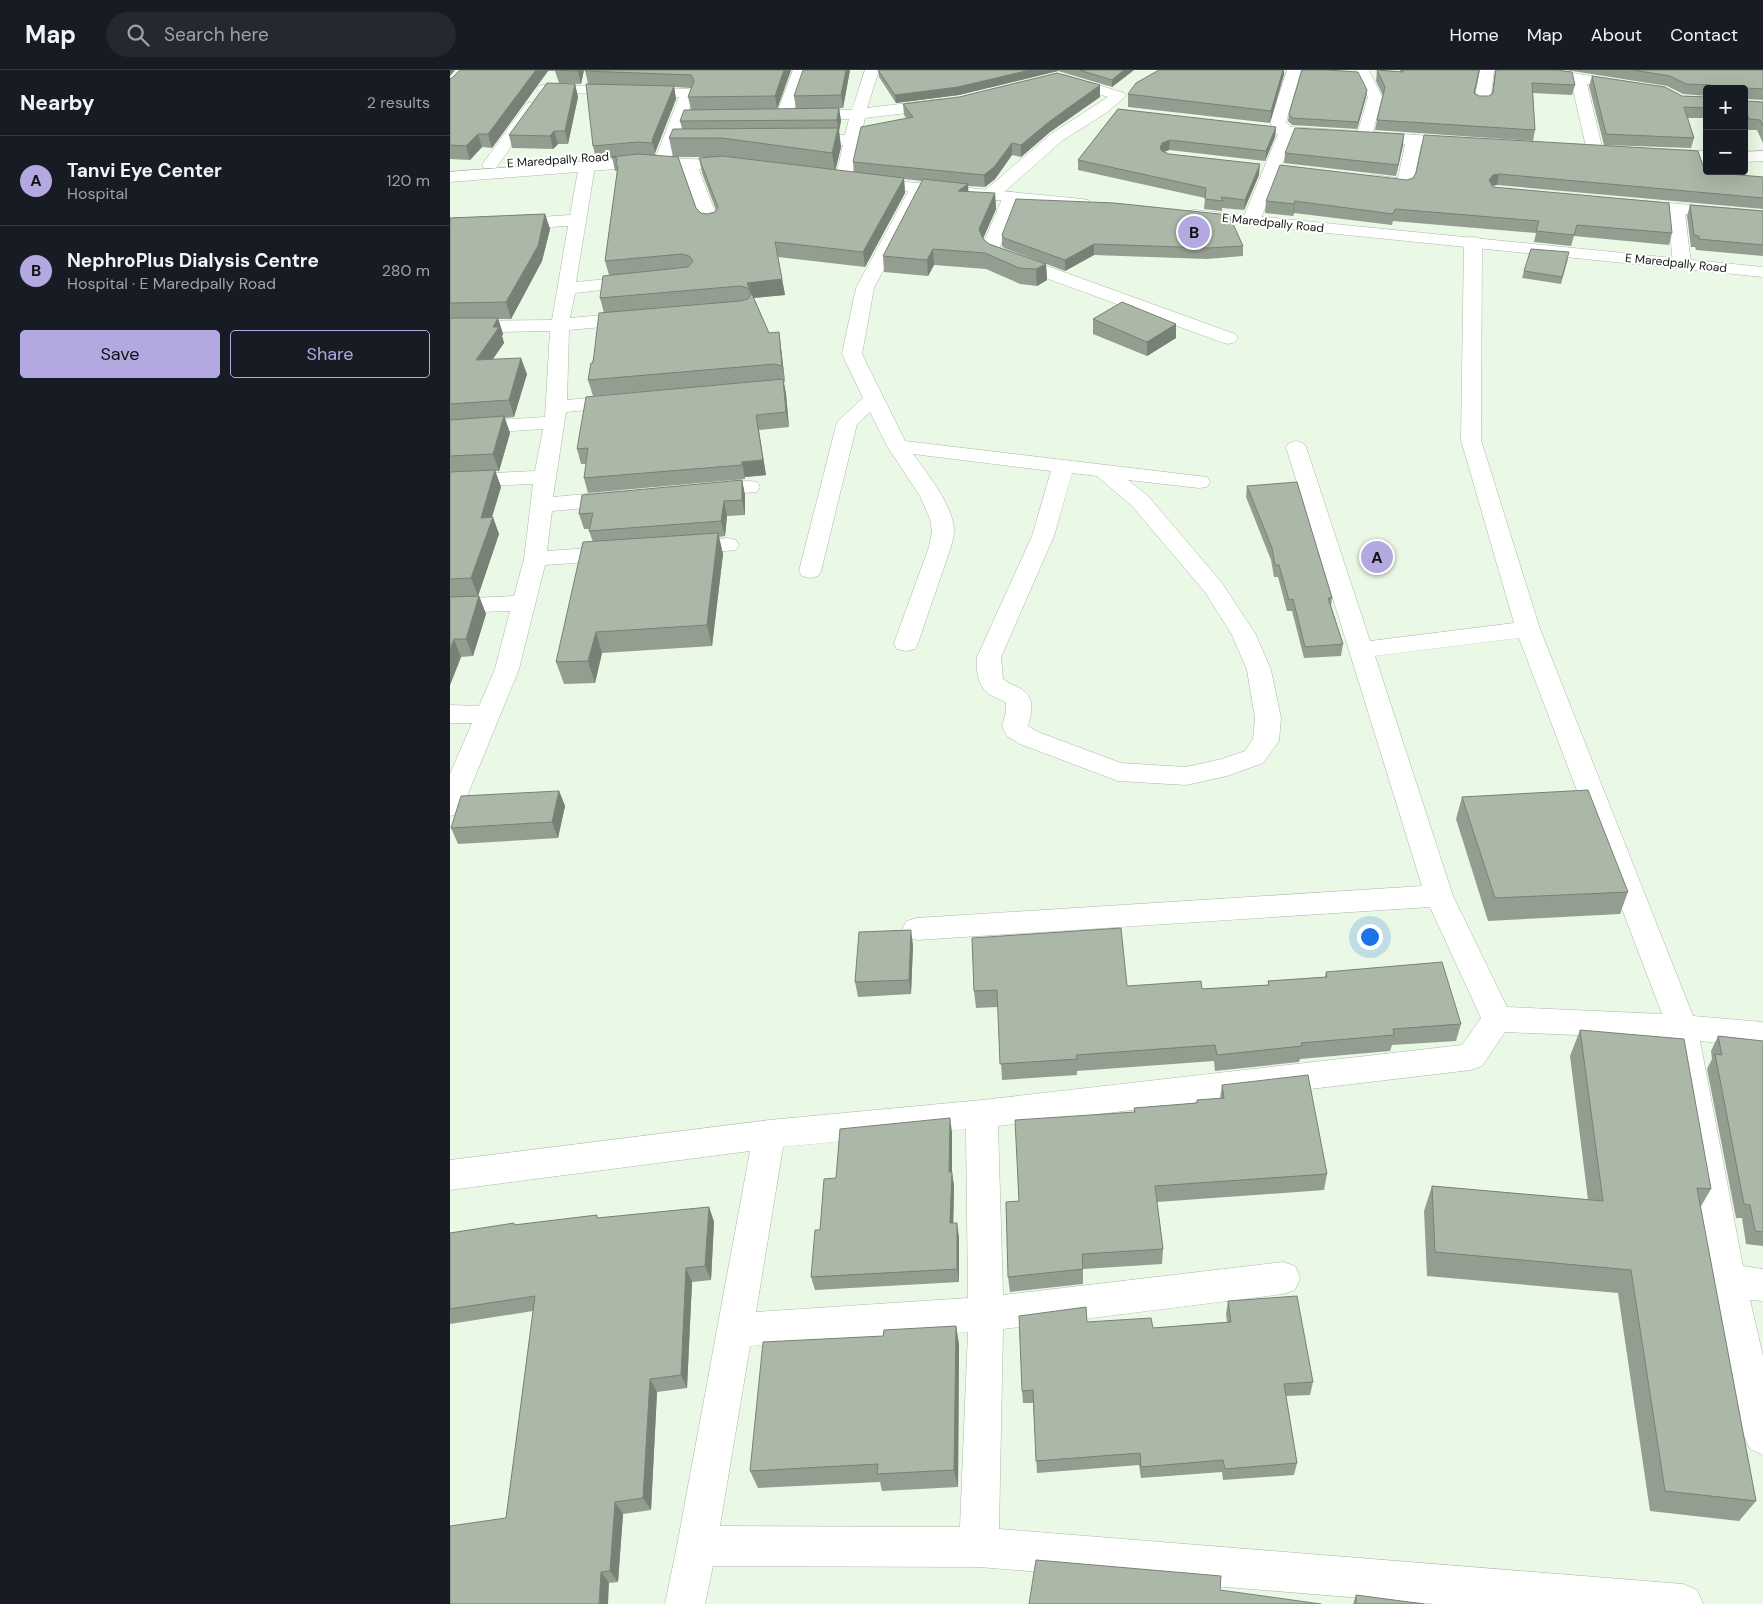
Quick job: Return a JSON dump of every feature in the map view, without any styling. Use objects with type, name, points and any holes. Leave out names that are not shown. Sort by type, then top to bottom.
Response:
[{"type":"street","points":[[784,115],[800,70]]},
{"type":"street","points":[[842,180],[858,114],[873,70]]},
{"type":"street","points":[[1287,131],[1278,124],[1294,70]]},
{"type":"street","points":[[1362,70],[1375,97],[1364,137]]},
{"type":"street","points":[[1482,102],[1487,70]]},
{"type":"street","points":[[1529,70],[1640,88],[1636,70]]},
{"type":"street","points":[[1064,73],[1118,96]]},
{"type":"street","points":[[490,165],[554,76]]},
{"type":"street","points":[[1578,78],[1595,151]]},
{"type":"street","points":[[990,195],[1057,137],[1133,88]]},
{"type":"street","points":[[544,89],[688,93],[668,148]]},
{"type":"street","points":[[765,115],[858,114],[959,102]]},
{"type":"street","points":[[1101,110],[1120,112]]},
{"type":"street","points":[[679,116],[698,116]]},
{"type":"street","points":[[1257,128],[1471,144]]},
{"type":"street","points":[[1251,221],[1287,131]]},
{"type":"street","points":[[785,141],[852,140]]},
{"type":"street","points":[[1358,179],[1405,184],[1414,140]]},
{"type":"street","points":[[668,148],[689,141]]},
{"type":"street","name":"E Maredpally Road","points":[[450,168],[668,148],[712,158],[725,164]]},
{"type":"street","points":[[1576,150],[1614,152]]},
{"type":"street","points":[[1651,154],[1703,156]]},
{"type":"street","points":[[1748,157],[1763,156]]},
{"type":"street","name":"E Maredpally Road","points":[[450,177],[641,162],[689,165],[725,164],[754,168]]},
{"type":"street","points":[[689,165],[710,222]]},
{"type":"street","points":[[450,806],[507,669],[535,558],[545,477],[556,414],[560,325],[566,288],[567,215],[587,166]]},
{"type":"street","points":[[1254,166],[1292,171]]},
{"type":"street","points":[[823,178],[1097,206]]},
{"type":"street","points":[[906,643],[940,547],[943,531],[941,519],[931,496],[897,446],[852,354],[865,288],[918,188]]},
{"type":"street","points":[[1011,197],[991,246],[997,254],[1228,338]]},
{"type":"street","points":[[1617,203],[1763,216]]},
{"type":"street","points":[[1676,209],[1682,264]]},
{"type":"street","name":"E Maredpally Road","points":[[1174,213],[1763,272]]},
{"type":"street","points":[[497,225],[567,215]]},
{"type":"street","points":[[1473,242],[1471,440],[1528,629],[1682,1027],[1728,1281],[1763,1436]]},
{"type":"street","points":[[566,288],[658,279]]},
{"type":"street","points":[[450,326],[560,325],[656,316]]},
{"type":"street","points":[[810,571],[847,422],[874,399]]},
{"type":"street","points":[[450,429],[556,414],[634,400]]},
{"type":"street","points":[[897,446],[1199,482]]},
{"type":"street","points":[[1296,447],[1438,896],[1497,1019]]},
{"type":"street","points":[[1063,467],[1043,536],[989,657],[987,672],[989,679],[997,688],[1017,699],[1019,703],[1016,730],[1030,738],[1118,772],[1186,776],[1227,768],[1254,756],[1266,741],[1268,718],[1259,670],[1244,635],[1214,588],[1168,532],[1140,501],[1104,472]]},
{"type":"street","points":[[450,481],[545,477]]},
{"type":"street","points":[[690,492],[749,487]]},
{"type":"street","points":[[543,505],[641,496]]},
{"type":"street","points":[[535,558],[728,545]]},
{"type":"street","points":[[450,606],[525,603]]},
{"type":"street","points":[[1361,650],[1528,629]]},
{"type":"street","points":[[450,714],[488,714]]},
{"type":"street","points":[[917,929],[1438,896]]},
{"type":"street","points":[[1497,1019],[1682,1027],[1763,1035]]},
{"type":"street","points":[[450,1174],[769,1134],[982,1114],[1471,1058],[1497,1019]]},
{"type":"street","points":[[979,1547],[986,1314],[982,1114]]},
{"type":"street","points":[[685,1604],[697,1546],[769,1134]]},
{"type":"street","points":[[734,1330],[986,1314],[1283,1278]]},
{"type":"street","points":[[1728,1281],[1763,1284]]},
{"type":"street","points":[[697,1546],[979,1547],[1683,1604]]},
{"type":"building","points":[[460,70],[536,70],[488,134],[478,134],[466,146],[450,145],[450,79]]},
{"type":"building","points":[[585,70],[784,70],[775,96],[688,97],[694,81],[691,75]]},
{"type":"building","points":[[803,70],[846,70],[841,95],[794,96]]},
{"type":"building","points":[[878,70],[1030,70],[958,87],[895,95]]},
{"type":"building","points":[[1079,70],[1124,70],[1112,80]]},
{"type":"building","points":[[1159,70],[1283,70],[1271,111],[1128,94],[1136,83]]},
{"type":"building","points":[[1302,70],[1358,72],[1367,90],[1358,122],[1292,118],[1289,114]]},
{"type":"building","points":[[1377,70],[1403,72],[1403,70],[1479,70],[1474,93],[1479,96],[1489,96],[1493,93],[1496,70],[1557,70],[1572,72],[1575,85],[1532,83],[1535,130],[1377,120],[1385,87]]},
{"type":"building","points":[[1633,70],[1763,70],[1763,89],[1748,88],[1748,85],[1686,84],[1670,76]]},
{"type":"building","points":[[1057,73],[1100,85],[1050,121],[1021,145],[1012,143],[994,167],[984,175],[853,162],[861,127],[913,117],[903,104],[959,97]]},
{"type":"building","points":[[1592,76],[1665,87],[1682,96],[1703,97],[1703,108],[1684,107],[1694,138],[1606,134]]},
{"type":"building","points":[[547,83],[575,84],[565,131],[554,131],[550,136],[509,135]]},
{"type":"building","points":[[586,84],[674,86],[652,140],[653,143],[638,142],[593,146]]},
{"type":"building","points":[[1748,101],[1763,102],[1763,126],[1760,120],[1749,119]]},
{"type":"building","points":[[839,108],[837,120],[680,121],[684,110]]},
{"type":"building","points":[[1118,109],[1276,127],[1266,151],[1170,140],[1162,143],[1160,148],[1169,154],[1260,164],[1245,200],[1221,197],[1223,201],[1205,199],[1206,188],[1078,160]]},
{"type":"building","points":[[838,128],[832,153],[722,138],[669,138],[673,129]]},
{"type":"building","points":[[1295,128],[1404,134],[1398,165],[1285,153]]},
{"type":"building","points":[[1424,135],[1698,151],[1703,166],[1703,175],[1763,177],[1763,198],[1499,174],[1493,175],[1489,180],[1493,187],[1669,203],[1672,233],[1577,225],[1574,235],[1536,231],[1539,221],[1395,209],[1393,214],[1295,201],[1294,204],[1266,201],[1280,165],[1407,180],[1413,178],[1416,173]]},
{"type":"building","points":[[638,154],[678,157],[696,208],[701,213],[707,214],[715,212],[718,207],[699,158],[722,156],[904,178],[863,252],[775,242],[782,279],[747,283],[769,333],[779,332],[782,366],[775,364],[588,380],[591,363],[593,363],[599,313],[740,301],[748,299],[751,294],[748,288],[740,286],[600,298],[603,276],[688,267],[693,261],[689,256],[682,254],[605,261],[618,166],[616,166],[617,158],[611,157]]},
{"type":"building","points":[[923,179],[968,184],[958,191],[995,193],[979,229],[983,239],[989,244],[1046,264],[1036,269],[1019,268],[985,253],[933,249],[927,260],[883,256]]},
{"type":"building","points":[[1016,199],[1114,203],[1229,215],[1243,246],[1208,248],[1094,244],[1065,260],[1004,238],[1002,235]]},
{"type":"building","points":[[1690,205],[1763,211],[1763,245],[1699,239],[1699,236],[1694,235]]},
{"type":"building","points":[[545,214],[538,246],[506,302],[450,303],[450,218]]},
{"type":"building","points":[[1531,249],[1569,252],[1562,277],[1524,271]]},
{"type":"building","points":[[1122,302],[1176,324],[1147,342],[1093,319]]},
{"type":"building","points":[[450,318],[498,318],[493,327],[499,327],[476,360],[521,358],[509,400],[450,404]]},
{"type":"building","points":[[783,379],[786,412],[756,415],[763,460],[742,462],[742,465],[584,478],[588,448],[577,449],[586,397]]},
{"type":"building","points":[[504,416],[493,454],[450,456],[450,420]]},
{"type":"building","points":[[495,470],[481,518],[493,517],[471,578],[450,579],[450,472]]},
{"type":"building","points":[[742,480],[742,500],[724,501],[721,521],[589,531],[593,513],[579,514],[582,495]]},
{"type":"building","points":[[1297,482],[1332,598],[1328,598],[1343,644],[1305,647],[1293,599],[1289,600],[1279,565],[1275,565],[1272,548],[1247,486]]},
{"type":"building","points":[[718,533],[707,625],[596,632],[588,661],[556,662],[583,542]]},
{"type":"building","points":[[479,596],[466,639],[454,639],[450,649],[450,597]]},
{"type":"building","points":[[1588,790],[1628,892],[1495,898],[1462,797]]},
{"type":"building","points":[[559,791],[552,822],[451,828],[461,796]]},
{"type":"building","points":[[1121,928],[1127,986],[1201,981],[1202,989],[1269,985],[1268,981],[1327,977],[1326,972],[1442,962],[1461,1024],[1393,1029],[1394,1035],[1301,1043],[1302,1046],[1217,1055],[1215,1045],[1076,1055],[1077,1059],[1000,1064],[997,990],[974,991],[972,938]]},
{"type":"building","points":[[911,930],[909,980],[855,982],[859,932]]},
{"type":"building","points":[[1580,1030],[1684,1039],[1711,1189],[1697,1188],[1756,1501],[1665,1491],[1631,1270],[1435,1252],[1432,1186],[1603,1201]]},
{"type":"building","points":[[1718,1036],[1763,1041],[1763,1232],[1755,1231],[1750,1205],[1744,1204],[1715,1054],[1722,1055]]},
{"type":"building","points":[[1308,1075],[1327,1174],[1155,1186],[1163,1249],[1082,1254],[1083,1269],[1008,1277],[1006,1202],[1019,1201],[1015,1120],[1135,1112],[1134,1108],[1197,1103],[1197,1100],[1224,1098],[1222,1085]]},
{"type":"building","points":[[950,1118],[949,1172],[952,1172],[950,1223],[957,1223],[957,1269],[811,1277],[815,1230],[820,1230],[824,1179],[836,1178],[840,1129]]},
{"type":"building","points":[[709,1207],[705,1266],[686,1268],[681,1375],[650,1379],[643,1498],[615,1502],[610,1571],[601,1572],[599,1604],[450,1604],[450,1526],[506,1518],[535,1296],[450,1309],[450,1233],[514,1223],[514,1225],[597,1215],[597,1218]]},
{"type":"building","points":[[1297,1296],[1313,1382],[1284,1384],[1297,1463],[1225,1469],[1223,1460],[1141,1467],[1140,1453],[1036,1461],[1033,1390],[1022,1391],[1019,1316],[1086,1307],[1087,1322],[1151,1318],[1153,1328],[1231,1322],[1228,1301]]},
{"type":"building","points":[[956,1326],[954,1470],[877,1474],[878,1464],[750,1471],[763,1342],[883,1336],[884,1330]]},
{"type":"building","points":[[1036,1560],[1221,1576],[1220,1590],[1321,1604],[1029,1604]]},
{"type":"building","points":[[1356,1595],[1424,1604],[1356,1604]]},
{"type":"place","name":"NephroPlus Dialysis Centre","points":[[1194,232]]},
{"type":"place","name":"Tanvi Eye Center","points":[[1377,557]]}]
